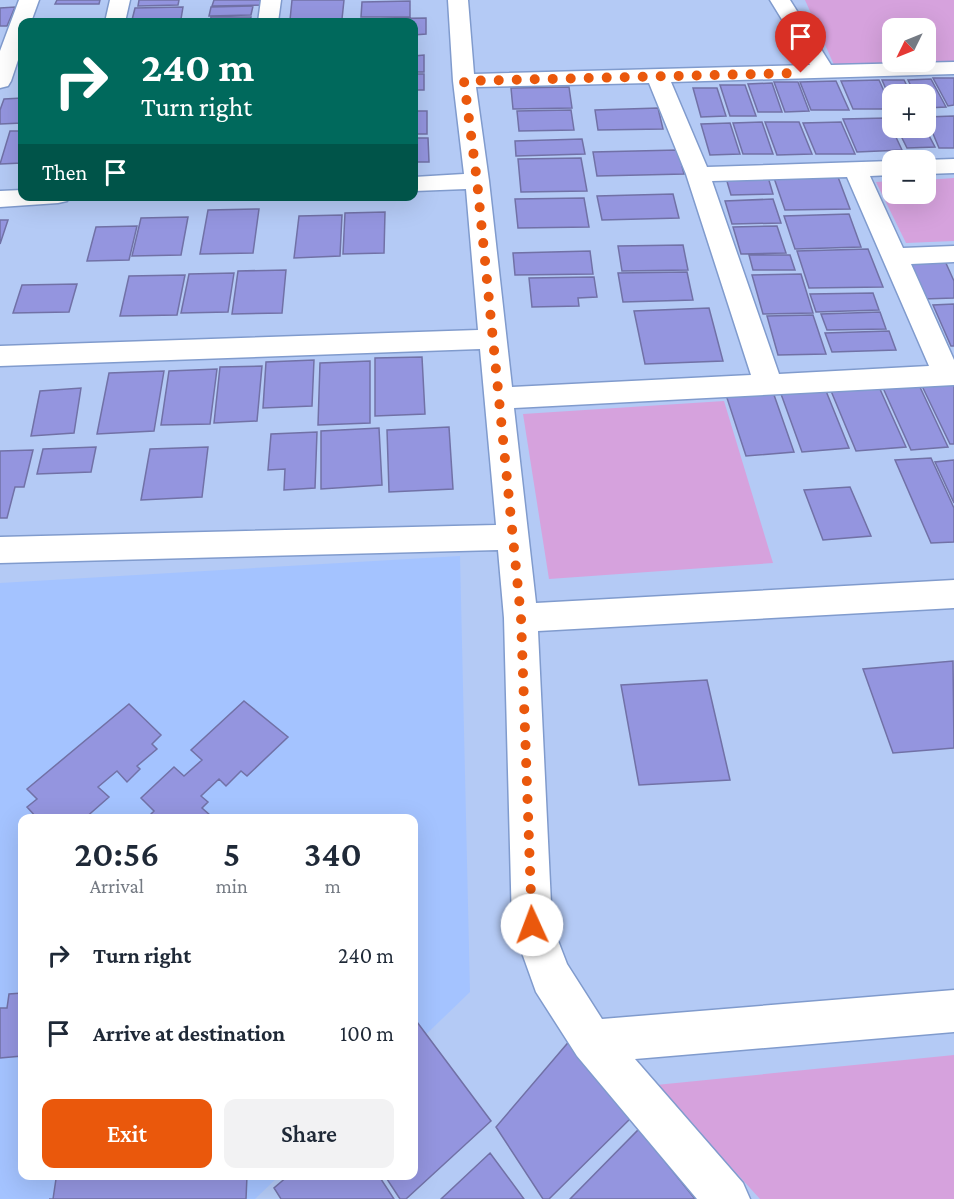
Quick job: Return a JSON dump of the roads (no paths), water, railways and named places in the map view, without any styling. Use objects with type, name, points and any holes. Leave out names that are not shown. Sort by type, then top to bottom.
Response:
[{"type":"street","points":[[23,18],[29,0]]},
{"type":"street","points":[[116,18],[120,0]]},
{"type":"street","points":[[269,18],[272,0]]},
{"type":"street","points":[[458,0],[464,81],[477,181],[521,618],[532,925],[551,977],[592,1041],[727,1199]]},
{"type":"street","points":[[780,0],[825,72]]},
{"type":"street","points":[[0,81],[18,31]]},
{"type":"street","points":[[464,81],[954,68]]},
{"type":"street","points":[[658,76],[698,174],[768,384]]},
{"type":"street","points":[[0,89],[18,88]]},
{"type":"street","points":[[936,167],[954,166]]},
{"type":"street","points":[[698,174],[882,169]]},
{"type":"street","points":[[499,398],[950,375],[856,170]]},
{"type":"street","points":[[418,184],[477,181]]},
{"type":"street","points":[[0,199],[18,198]]},
{"type":"street","points":[[894,256],[954,254]]},
{"type":"street","points":[[0,356],[493,339]]},
{"type":"street","points":[[0,550],[513,537]]},
{"type":"street","points":[[521,618],[954,594]]},
{"type":"street","points":[[592,1041],[954,1011]]}]
